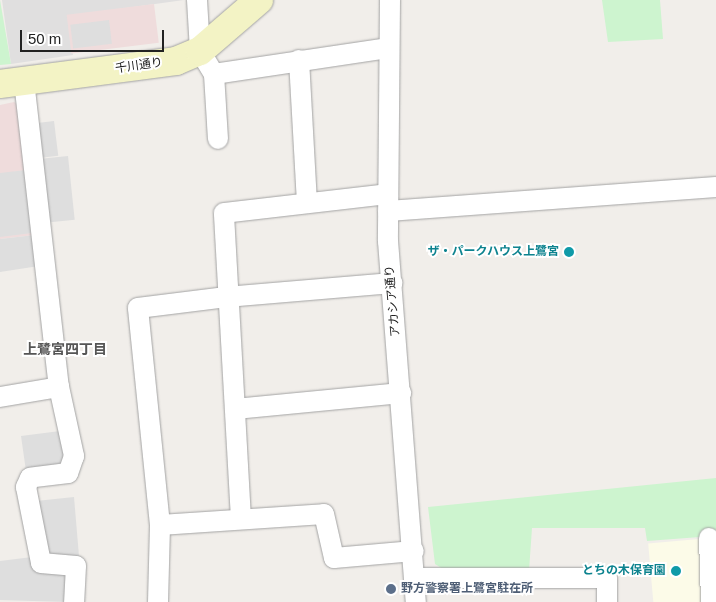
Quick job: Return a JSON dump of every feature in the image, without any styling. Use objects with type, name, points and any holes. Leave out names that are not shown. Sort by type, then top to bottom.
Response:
[{"type":"main road","name":"千川通り","points":[[12,83],[176,60],[200,51],[259,0]]},
{"type":"street","points":[[197,0],[200,51],[214,74],[218,139]]},
{"type":"street","name":"アカシア通り","points":[[390,0],[388,48],[388,203],[392,283],[414,551],[416,602]]},
{"type":"street","points":[[214,74],[388,48]]},
{"type":"street","points":[[299,60],[307,201]]},
{"type":"street","points":[[12,83],[59,387],[74,456],[68,473],[30,478],[26,487],[41,563],[76,566],[74,602]]},
{"type":"street","points":[[241,520],[226,297],[224,213],[307,201],[388,203],[716,187]]},
{"type":"street","points":[[158,602],[160,525],[138,308],[226,297],[392,283]]},
{"type":"street","points":[[0,397],[59,387]]},
{"type":"street","points":[[235,409],[400,393]]},
{"type":"street","points":[[160,525],[324,514],[334,558],[414,551]]},
{"type":"street","points":[[709,538],[711,602]]},
{"type":"street","points":[[415,578],[607,578],[607,602]]},
{"type":"shaded area","points":[[2,0],[184,0],[68,16],[73,55],[11,64]]},
{"type":"shaded area","points":[[154,4],[159,43],[71,53],[67,15]]},
{"type":"shaded area","points":[[109,20],[112,44],[73,49],[70,25]]},
{"type":"shaded area","points":[[14,102],[21,107],[35,235],[0,239],[0,105]]},
{"type":"shaded area","points":[[54,121],[58,156],[41,158],[37,123]]},
{"type":"shaded area","points":[[68,156],[75,220],[48,222],[41,159]]},
{"type":"shaded area","points":[[26,170],[32,233],[0,237],[0,173]]},
{"type":"shaded area","points":[[35,235],[39,266],[0,272],[0,239]]},
{"type":"shaded area","points":[[60,431],[65,453],[59,467],[26,471],[21,436]]},
{"type":"shaded area","points":[[74,497],[79,556],[47,556],[36,501]]},
{"type":"shaded area","name":"とちの木保育園","points":[[699,539],[704,602],[653,602],[648,543]]},
{"type":"shaded area","points":[[32,557],[35,571],[63,572],[68,579],[67,602],[0,600],[0,561]]},
{"type":"green space","points":[[0,0],[11,64],[0,65]]},
{"type":"green space","points":[[602,0],[660,0],[663,39],[608,42]]},
{"type":"green space","points":[[716,478],[716,542],[700,537],[647,541],[645,528],[532,528],[529,571],[443,569],[435,564],[428,507]]},
{"type":"place","name":"ザ・パークハウス上鷺宮","points":[[569,252]]},
{"type":"place","name":"とちの木保育園","points":[[676,571]]},
{"type":"place","name":"野方警察署上鷺宮駐在所","points":[[391,589]]},
{"type":"district","name":"上鷺宮四丁目","points":[[65,349]]}]
